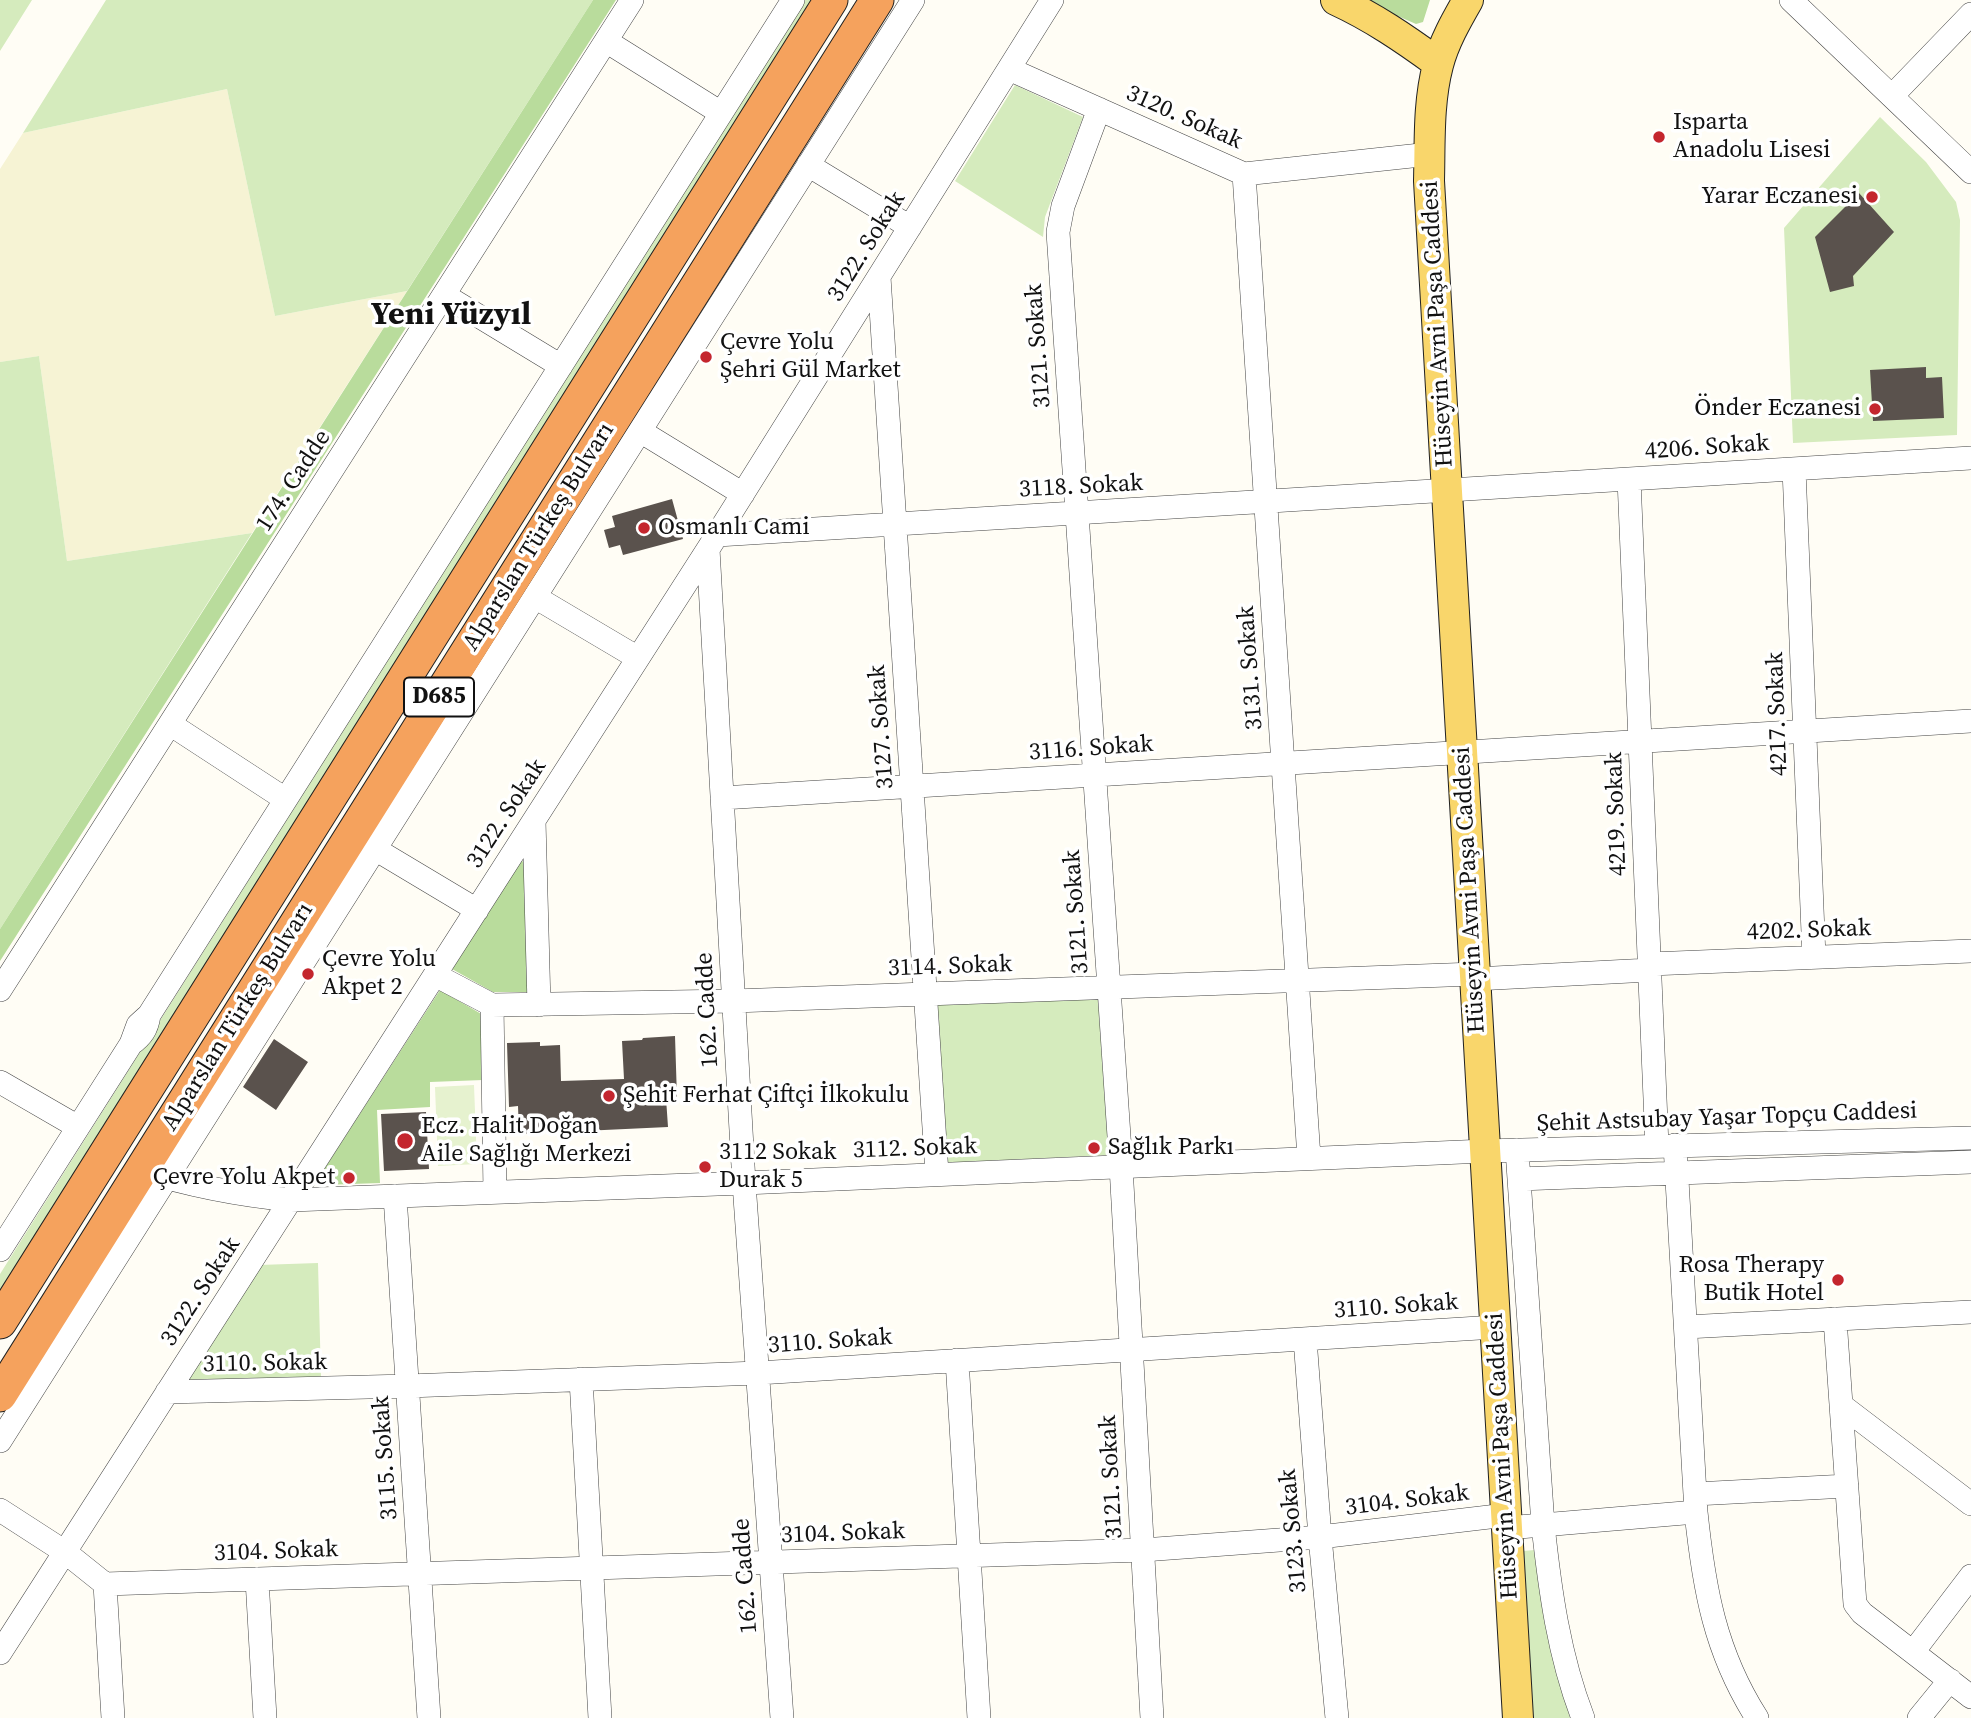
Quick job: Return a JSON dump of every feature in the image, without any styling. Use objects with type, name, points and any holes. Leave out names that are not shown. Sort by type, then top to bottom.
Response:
[{"type":"highway","name":"Alparslan Türkeş Bulvarı","points":[[0,1322],[831,0]]},
{"type":"highway","name":"Alparslan Türkeş Bulvarı","points":[[0,1395],[154,1174],[877,0]]},
{"type":"main road","points":[[1336,0],[1380,23],[1438,63]]},
{"type":"main road","name":"Hüseyin Avni Paşa Caddesi","points":[[1468,0],[1452,27],[1438,63],[1430,127],[1430,194],[1518,1718]]},
{"type":"street","name":"174. Cadde","points":[[0,990],[632,0]]},
{"type":"street","points":[[0,1250],[131,1044],[138,1024],[149,1015],[793,0]]},
{"type":"street","points":[[0,1441],[154,1174],[375,849],[913,0]]},
{"type":"street","name":"3122. Sokak","points":[[0,1653],[713,542],[1052,0]]},
{"type":"street","points":[[1791,0],[1971,172]]},
{"type":"street","points":[[1892,96],[1971,14]]},
{"type":"street","points":[[606,41],[721,113]]},
{"type":"street","name":"3120. Sokak","points":[[1009,69],[1244,174],[1430,154]]},
{"type":"street","name":"3121. Sokak","points":[[1099,109],[1063,206],[1058,232],[1121,1166],[1152,1718]]},
{"type":"street","points":[[808,165],[910,228]]},
{"type":"street","name":"3131. Sokak","points":[[1244,174],[1309,1158]]},
{"type":"street","name":"3127. Sokak","points":[[879,277],[937,1174]]},
{"type":"street","points":[[444,295],[561,366]]},
{"type":"street","points":[[640,431],[743,494]]},
{"type":"street","name":"4206. Sokak","points":[[1447,491],[1971,458]]},
{"type":"street","name":"4217. Sokak","points":[[1794,469],[1814,957]]},
{"type":"street","name":"4219. Sokak","points":[[1629,479],[1650,967],[1666,1146],[1677,1173],[1702,1568],[1713,1622],[1729,1667],[1757,1718]]},
{"type":"street","name":"3118. Sokak","points":[[713,542],[895,524],[1447,491]]},
{"type":"street","name":"162. Cadde","points":[[713,542],[722,798],[744,1183],[782,1718]]},
{"type":"street","points":[[535,597],[638,658]]},
{"type":"street","name":"3116. Sokak","points":[[722,798],[1971,721]]},
{"type":"street","points":[[170,724],[285,800]]},
{"type":"street","points":[[534,821],[539,1004]]},
{"type":"street","points":[[375,849],[477,910]]},
{"type":"street","name":"4202. Sokak","points":[[1475,976],[1971,951]]},
{"type":"street","name":"3114. Sokak","points":[[435,975],[492,1005],[734,1001],[1475,976]]},
{"type":"street","points":[[492,1005],[495,1192]]},
{"type":"street","points":[[4,1088],[78,1127]]},
{"type":"street","name":"Şehit Astsubay Yaşar Topçu Caddesi","points":[[1485,1151],[1971,1138]]},
{"type":"street","points":[[1517,1150],[1549,1586],[1567,1671],[1583,1718]]},
{"type":"street","name":"3112. Sokak","points":[[154,1174],[225,1192],[291,1200],[1485,1151]]},
{"type":"street","points":[[1519,1179],[1971,1161]]},
{"type":"street","name":"3115. Sokak","points":[[395,1196],[429,1718]]},
{"type":"street","points":[[1685,1327],[1971,1311]]},
{"type":"street","points":[[1835,1319],[1857,1607],[1971,1697]]},
{"type":"street","name":"3110. Sokak","points":[[167,1392],[758,1373],[1495,1327]]},
{"type":"street","name":"3123. Sokak","points":[[1306,1339],[1320,1537],[1337,1718]]},
{"type":"street","points":[[957,1360],[979,1718]]},
{"type":"street","points":[[581,1379],[600,1718]]},
{"type":"street","points":[[1841,1405],[1971,1504]]},
{"type":"street","name":"3104. Sokak","points":[[105,1584],[1143,1550],[1507,1521],[1543,1525],[1696,1503],[1847,1486]]},
{"type":"street","points":[[0,1510],[65,1552],[105,1584],[113,1718]]},
{"type":"street","points":[[1913,1652],[1971,1576]]},
{"type":"street","points":[[257,1579],[265,1718]]},
{"type":"street","points":[[1919,1718],[1950,1680]]},
{"type":"shaded area","points":[[227,89],[275,316],[407,291],[252,533],[67,561],[39,356],[0,362],[0,169],[23,133]]},
{"type":"green space","points":[[0,0],[32,0],[0,51]]},
{"type":"green space","points":[[106,0],[593,0],[407,291],[275,316],[227,89],[23,133]]},
{"type":"green space","points":[[593,0],[616,0],[0,961],[0,929]]},
{"type":"green space","points":[[804,0],[814,0],[0,1292],[0,1274]]},
{"type":"green space","points":[[1361,0],[1430,0],[1423,22],[1416,24]]},
{"type":"green space","points":[[1015,85],[1083,117],[1045,217],[1043,237],[955,181]]},
{"type":"green space","points":[[1880,117],[1926,162],[1956,202],[1960,220],[1957,435],[1793,443],[1784,228]]},
{"type":"green space","points":[[39,356],[67,561],[252,533],[0,929],[0,362]]},
{"type":"green space","points":[[520,861],[527,862],[530,992],[493,992],[452,969]]},
{"type":"green space","points":[[440,990],[483,1015],[483,1080],[430,1082],[430,1107],[377,1110],[380,1183],[323,1185],[319,1177]]},
{"type":"green space","points":[[1098,998],[1109,1155],[945,1163],[937,1005]]},
{"type":"green space","points":[[474,1085],[477,1164],[438,1166],[435,1087]]},
{"type":"green space","points":[[318,1263],[321,1378],[184,1382],[259,1265]]},
{"type":"green space","points":[[1535,1550],[1548,1634],[1570,1718],[1533,1718],[1523,1551]]},
{"type":"building","points":[[1859,193],[1894,232],[1853,276],[1854,286],[1830,292],[1815,237]]},
{"type":"building","points":[[1926,367],[1926,378],[1942,377],[1944,418],[1873,421],[1870,370]]},
{"type":"building","name":"Osmanlı Cami","points":[[672,499],[683,539],[623,555],[620,545],[609,548],[604,530],[615,527],[612,516]]},
{"type":"building","points":[[675,1036],[677,1098],[666,1098],[668,1127],[519,1134],[518,1106],[509,1107],[507,1043],[540,1042],[540,1046],[560,1045],[561,1081],[624,1079],[622,1041]]},
{"type":"building","points":[[274,1039],[308,1062],[276,1110],[243,1087]]},
{"type":"building","name":"Ecz. Halit Doğan Aile Sağlığı Merkezi","points":[[426,1112],[429,1169],[384,1171],[381,1114]]},
{"type":"place","name":"Isparta Anadolu Lisesi","points":[[1659,137]]},
{"type":"place","name":"Yarar Eczanesi","points":[[1872,197]]},
{"type":"place","name":"Çevre Yolu Şehri Gül Market","points":[[706,357]]},
{"type":"place","name":"Önder Eczanesi","points":[[1875,409]]},
{"type":"place","name":"Osmanlı Cami","points":[[644,528]]},
{"type":"place","name":"Çevre Yolu Akpet 2","points":[[308,974]]},
{"type":"place","name":"Şehit Ferhat Çiftçi İlkokulu","points":[[609,1096]]},
{"type":"place","name":"Ecz. Halit Doğan Aile Sağlığı Merkezi","points":[[405,1141]]},
{"type":"place","name":"Sağlık Parkı","points":[[1094,1148]]},
{"type":"place","name":"3112 Sokak Durak 5","points":[[705,1167]]},
{"type":"place","name":"Çevre Yolu Akpet","points":[[349,1178]]},
{"type":"place","name":"Rosa Therapy Butik Hotel","points":[[1838,1280]]},
{"type":"district","name":"Yeni Yüzyıl","points":[[451,316]]}]
